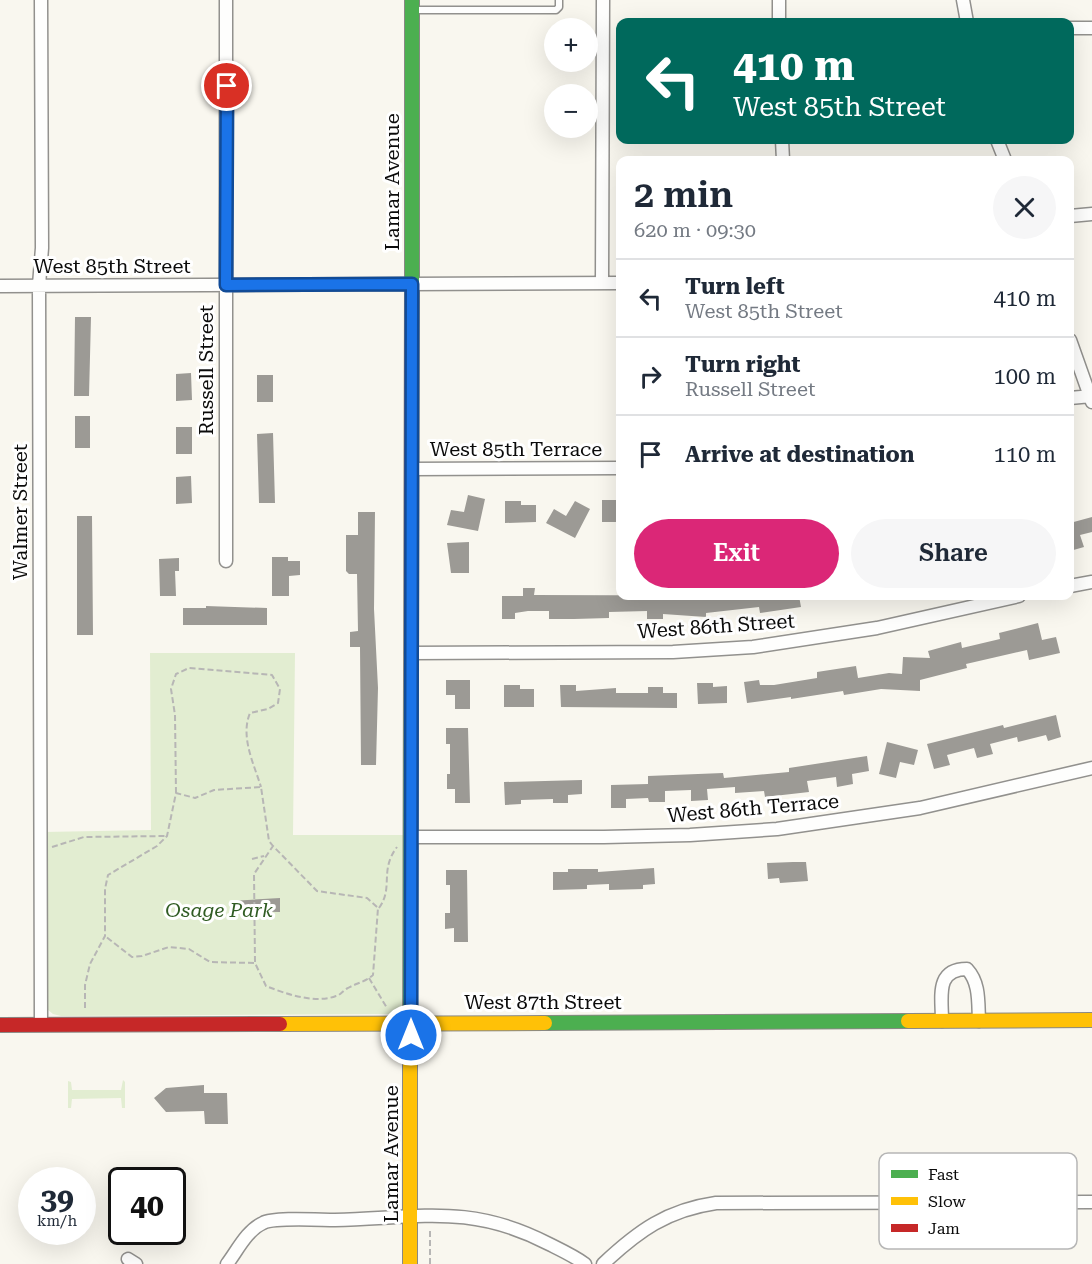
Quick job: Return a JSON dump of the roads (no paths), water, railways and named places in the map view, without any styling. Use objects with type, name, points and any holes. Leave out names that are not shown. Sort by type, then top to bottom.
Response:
[{"type":"street","name":"Walmer Street","points":[[41,0],[42,248],[39,285],[41,1024]]},
{"type":"street","name":"Russell Street","points":[[226,0],[226,561]]},
{"type":"street","points":[[602,283],[603,0]]},
{"type":"street","points":[[779,0],[780,18]]},
{"type":"street","points":[[963,0],[966,18]]},
{"type":"street","name":"Lamar Avenue","points":[[410,1264],[412,5]]},
{"type":"street","points":[[1074,28],[1092,28]]},
{"type":"street","points":[[1074,216],[1092,214]]},
{"type":"street","name":"West 85th Street","points":[[0,286],[616,283]]},
{"type":"street","points":[[1074,351],[1091,398],[1074,398]]},
{"type":"street","name":"West 85th Terrace","points":[[412,470],[616,468]]},
{"type":"street","points":[[1074,585],[1092,582]]},
{"type":"street","name":"West 86th Street","points":[[411,653],[673,652],[753,647],[877,628],[1001,600]]},
{"type":"street","name":"West 86th Terrace","points":[[412,837],[604,837],[777,829],[920,808],[1092,768]]},
{"type":"street","points":[[942,1020],[942,988],[945,975],[955,969],[967,969],[973,976],[978,992],[980,1020]]},
{"type":"street","name":"West 87th Street","points":[[0,1025],[1092,1020]]},
{"type":"street","points":[[1077,1202],[1092,1202]]},
{"type":"street","points":[[603,1264],[661,1218],[694,1206],[716,1203],[879,1203]]},
{"type":"street","points":[[227,1264],[251,1233],[265,1221],[410,1217],[425,1214],[479,1218],[506,1225],[528,1233],[585,1264]]},
{"type":"lane","points":[[412,5],[556,10],[559,7],[559,0]]},
{"type":"park label","name":"Osage Park","points":[[219,910]]}]
